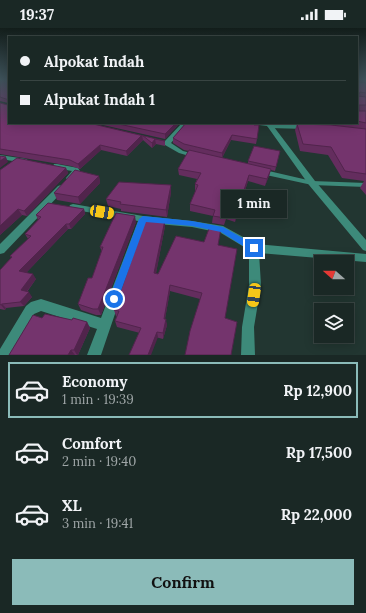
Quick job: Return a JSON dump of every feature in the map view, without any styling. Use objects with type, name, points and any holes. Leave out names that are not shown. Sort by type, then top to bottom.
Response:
[{"type":"street","points":[[167,143],[184,124]]},
{"type":"street","points":[[269,124],[316,127]]},
{"type":"street","points":[[269,124],[312,183],[366,247]]},
{"type":"street","points":[[145,138],[167,143],[181,152],[204,158]]},
{"type":"street","points":[[0,157],[15,162],[33,162]]},
{"type":"street","points":[[0,250],[48,203],[76,171],[48,165]]},
{"type":"street","points":[[250,169],[312,183],[366,185]]},
{"type":"street","points":[[48,203],[143,219],[192,224],[223,230],[254,248],[366,258]]},
{"type":"street","points":[[94,355],[143,219]]},
{"type":"street","points":[[248,355],[248,327],[255,285],[254,248]]},
{"type":"street","points":[[4,355],[30,310],[35,306],[41,305],[104,325]]},
{"type":"building","points":[[0,94],[8,94],[8,100],[0,97]]},
{"type":"building","points":[[358,96],[366,97],[366,105],[359,105],[359,111],[366,111],[366,123],[358,121]]},
{"type":"building","points":[[0,103],[8,105],[8,124],[93,124],[142,135],[126,151],[100,145],[78,164],[70,160],[0,149]]},
{"type":"building","points":[[119,124],[175,124],[165,134]]},
{"type":"building","points":[[185,124],[259,125],[257,139],[232,135],[222,153],[184,144],[173,138]]},
{"type":"building","points":[[297,124],[331,125],[366,129],[366,174],[345,171],[331,147],[303,144]]},
{"type":"building","points":[[143,136],[165,141],[155,139],[152,143]]},
{"type":"building","points":[[254,146],[280,151],[276,167],[248,161]]},
{"type":"building","points":[[189,150],[271,169],[267,179],[249,175],[236,214],[227,212],[225,218],[213,216],[215,210],[190,204],[198,185],[195,184],[201,173],[178,169]]},
{"type":"building","points":[[0,156],[6,157],[0,161]]},
{"type":"building","points":[[17,158],[66,168],[24,211],[18,209],[0,226],[0,170]]},
{"type":"building","points":[[75,170],[99,176],[78,197],[54,193]]},
{"type":"building","points":[[119,182],[171,185],[166,210],[120,204],[121,202],[106,199]]},
{"type":"building","points":[[48,203],[84,209],[69,224],[66,224],[19,271],[33,274],[21,290],[29,292],[20,302],[0,305],[0,270],[12,257],[10,256],[31,236],[25,234],[41,217],[36,215]]},
{"type":"building","points":[[116,213],[135,216],[98,309],[93,309],[78,304],[88,278],[92,278],[103,247],[100,247]]},
{"type":"building","points":[[146,218],[165,220],[154,273],[158,274],[176,236],[204,242],[210,226],[221,228],[218,245],[237,249],[225,318],[237,322],[231,355],[185,355],[190,331],[202,293],[170,285],[163,333],[157,332],[148,355],[129,355],[141,328],[115,321],[119,311],[114,310]]},
{"type":"building","points":[[45,314],[72,320],[73,318],[87,322],[74,350],[71,350],[68,355],[9,355],[33,315],[42,318]]},
{"type":"route","points":[[114,299],[143,219],[192,224],[223,230],[254,248]]}]
